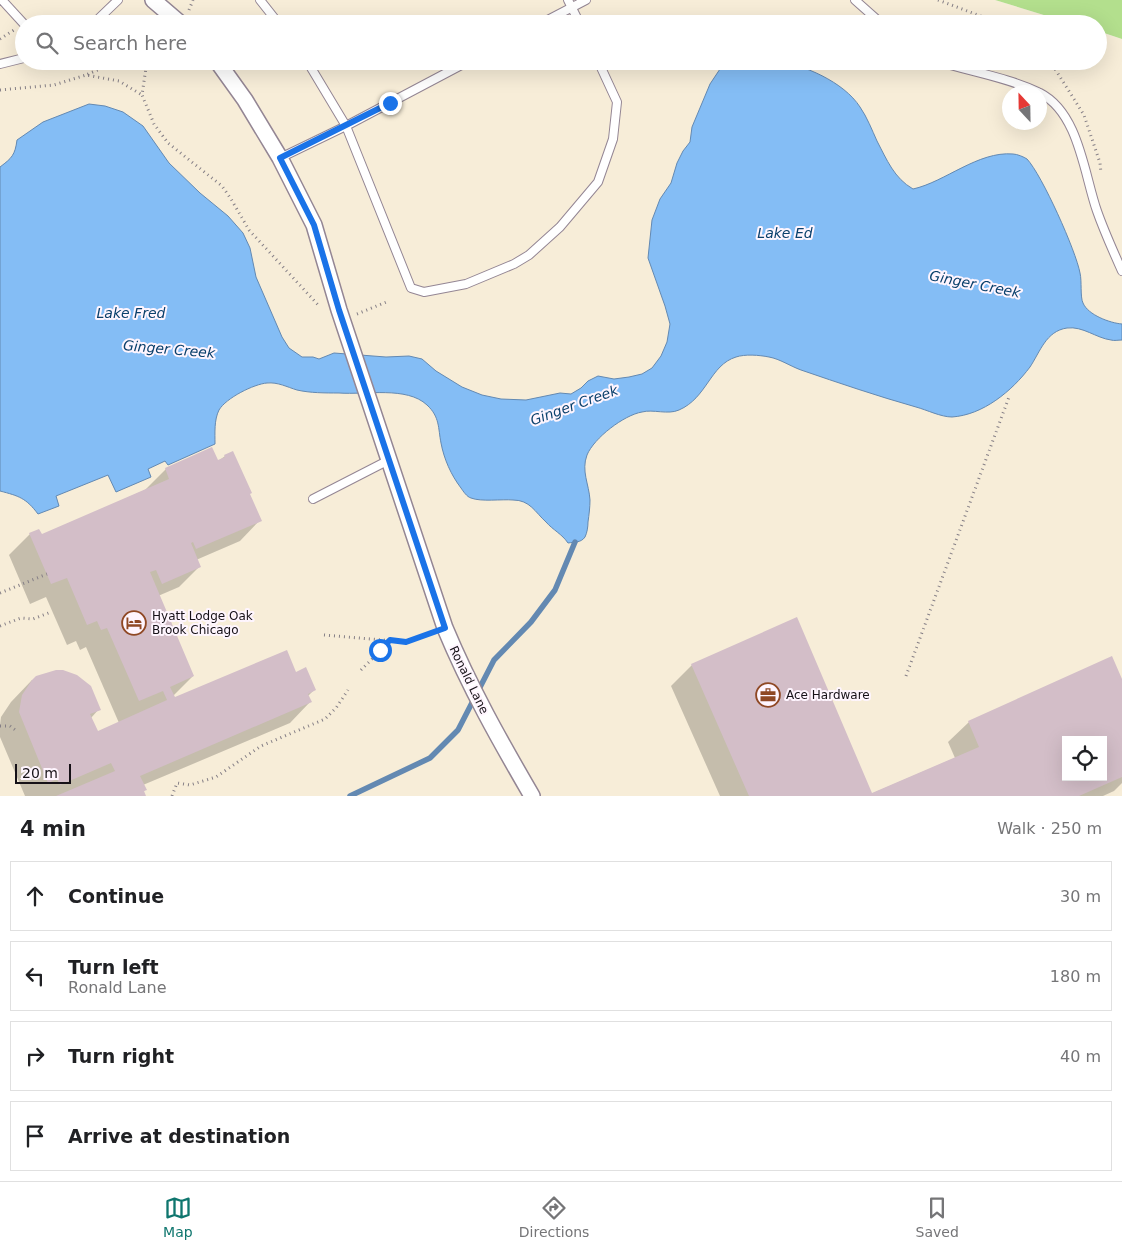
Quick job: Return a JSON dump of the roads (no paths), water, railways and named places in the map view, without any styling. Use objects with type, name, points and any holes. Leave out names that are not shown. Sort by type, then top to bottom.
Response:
[{"type":"street","points":[[153,0],[170,15]]},
{"type":"street","name":"Ronald Lane","points":[[223,70],[245,100],[280,158],[314,225],[372,410],[445,628],[484,712],[532,796]]},
{"type":"lane","points":[[2,0],[15,16]]},
{"type":"lane","points":[[102,15],[118,0]]},
{"type":"lane","points":[[260,0],[272,15]]},
{"type":"lane","points":[[553,15],[570,3],[586,0]]},
{"type":"lane","points":[[855,0],[872,15]]},
{"type":"lane","points":[[570,3],[576,15]]},
{"type":"lane","points":[[0,64],[15,60]]},
{"type":"lane","points":[[312,70],[346,126],[411,288],[424,292],[466,284],[514,264],[529,255],[560,227],[598,182],[613,139],[617,102],[602,70]]},
{"type":"lane","points":[[280,158],[346,126],[452,70]]},
{"type":"lane","points":[[963,70],[1022,85]]},
{"type":"lane","points":[[1047,98],[1062,114],[1078,142],[1096,210],[1122,271]]},
{"type":"lane","points":[[314,499],[389,460]]},
{"type":"water","points":[[719,70],[810,70],[822,76],[853,98],[867,119],[892,168],[906,185],[913,189],[987,157],[1013,154],[1027,159],[1041,180],[1072,248],[1080,273],[1083,303],[1100,318],[1122,324],[1122,340],[1105,339],[1084,330],[1073,328],[1060,330],[1049,338],[1023,376],[1006,393],[975,412],[952,417],[939,415],[858,389],[801,370],[773,358],[752,355],[736,357],[720,367],[696,398],[688,405],[675,411],[646,411],[635,414],[610,428],[596,442],[585,461],[590,500],[586,535],[579,541],[568,543],[532,507],[524,502],[480,500],[468,496],[457,483],[448,467],[442,449],[438,423],[431,409],[419,399],[397,393],[312,392],[297,390],[275,383],[261,384],[234,396],[219,410],[216,422],[215,444],[168,465],[165,461],[148,469],[151,477],[116,492],[108,475],[56,496],[59,506],[38,514],[22,498],[0,491],[0,167],[12,156],[17,140],[43,122],[89,104],[105,106],[123,112],[143,126],[169,163],[200,193],[228,216],[243,233],[250,248],[256,277],[282,337],[289,348],[302,357],[319,359],[334,353],[386,357],[409,356],[422,359],[436,371],[462,387],[482,395],[501,399],[526,400],[560,393],[571,394],[598,376],[614,379],[642,374],[652,368],[661,356],[667,342],[670,324],[648,258],[652,220],[660,199],[671,183],[677,163],[690,142],[692,127],[710,84]]},
{"type":"waterway","points":[[350,796],[430,758],[458,730],[494,660],[531,622],[555,590],[575,542]]},
{"type":"place","name":"Hyatt Lodge Oak Brook Chicago","points":[[134,623]]},
{"type":"place","name":"Ace Hardware","points":[[768,695]]},
{"type":"water label","name":"Lake Ed","points":[[785,233]]},
{"type":"water label","name":"Ginger Creek","points":[[975,284]]},
{"type":"water label","name":"Lake Fred","points":[[131,313]]},
{"type":"water label","name":"Ginger Creek","points":[[169,349]]},
{"type":"water label","name":"Ginger Creek","points":[[574,405]]}]
